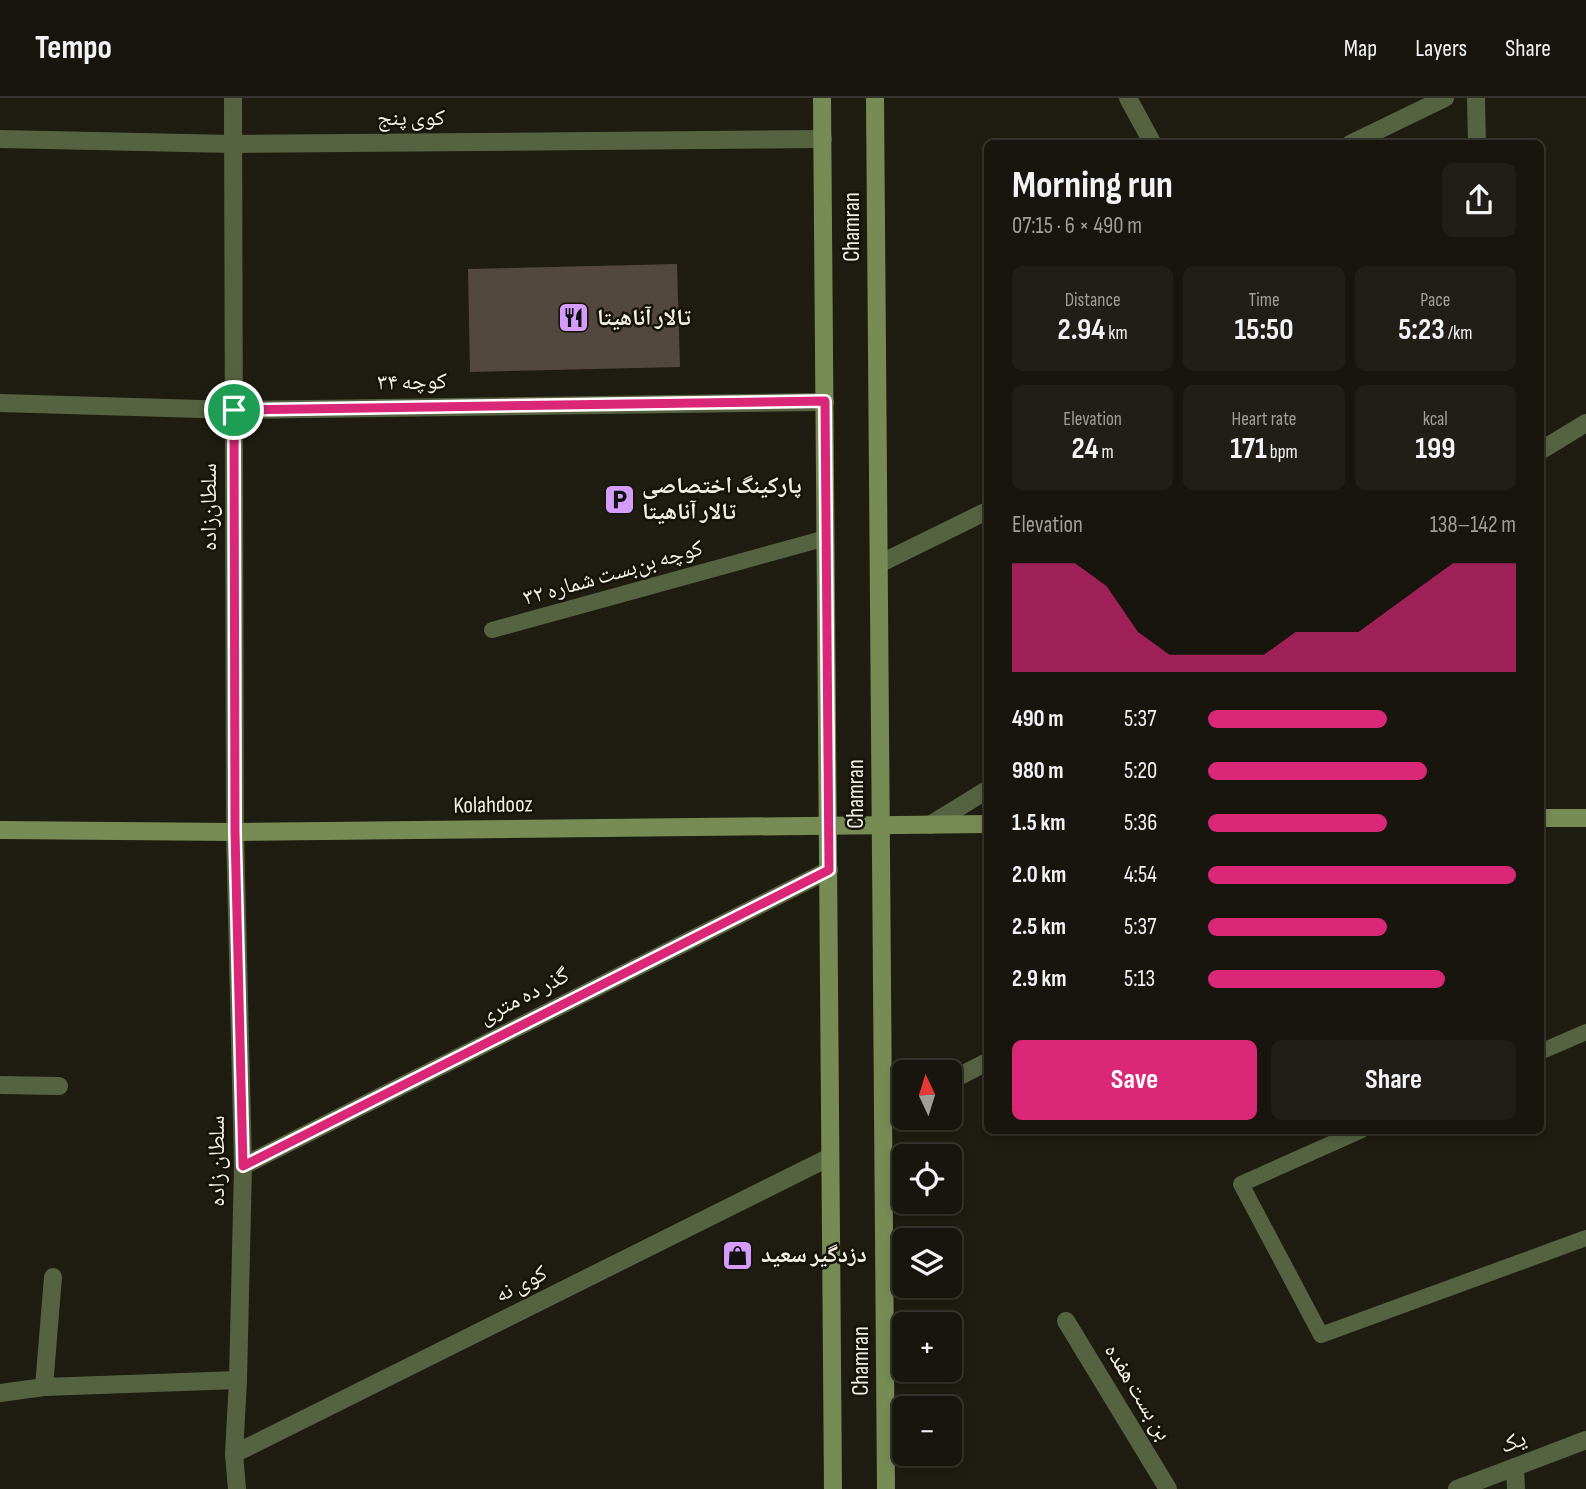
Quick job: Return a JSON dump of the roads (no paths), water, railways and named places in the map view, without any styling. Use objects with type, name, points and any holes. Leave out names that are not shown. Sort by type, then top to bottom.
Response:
[{"type":"street","name":"سلطان‌زاده","points":[[233,98],[235,832]]},
{"type":"street","name":"Chamran","points":[[822,98],[833,1489]]},
{"type":"street","name":"Chamran","points":[[876,98],[886,1489]]},
{"type":"street","points":[[1128,98],[1151,140]]},
{"type":"street","points":[[1358,140],[1445,98]]},
{"type":"street","points":[[1476,98],[1477,140]]},
{"type":"street","name":"کوی پنج","points":[[0,139],[233,144],[823,139]]},
{"type":"street","name":"کوچه ۳۴","points":[[0,403],[234,410],[825,401]]},
{"type":"street","points":[[1544,449],[1586,423]]},
{"type":"street","points":[[879,564],[984,512]]},
{"type":"street","points":[[930,825],[984,792]]},
{"type":"street","points":[[1544,818],[1586,818]]},
{"type":"street","name":"Kolahdooz","points":[[0,830],[235,832],[984,824]]},
{"type":"street","name":"سلطان زاده","points":[[235,832],[243,1166],[234,1454],[237,1489]]},
{"type":"street","name":"گذر ده متری","points":[[243,1166],[829,870]]},
{"type":"street","points":[[962,1075],[984,1064]]},
{"type":"street","points":[[0,1086],[59,1086]]},
{"type":"street","points":[[883,1114],[892,1110]]},
{"type":"street","name":"کوی نه","points":[[234,1454],[830,1157]]},
{"type":"street","points":[[44,1387],[52,1277]]},
{"type":"street","name":"بن بست هفده","points":[[1066,1321],[1168,1489]]},
{"type":"street","points":[[0,1393],[44,1387],[238,1380]]},
{"type":"street","name":"یک","points":[[1457,1489],[1586,1440]]},
{"type":"street","points":[[1515,1467],[1516,1489]]},
{"type":"lane","name":"کوچه بن‌بست شماره ۳۲","points":[[492,630],[826,538]]},
{"type":"lane","points":[[1544,1050],[1586,1032]]},
{"type":"lane","points":[[1353,1134],[1241,1184],[1321,1335],[1586,1238]]},
{"type":"place","name":"تالار آناهیتا","points":[[574,318]]},
{"type":"place","name":"پارکینگ اختصاصی تالار آناهیتا","points":[[619,499]]},
{"type":"place","name":"دزدگیر سعید","points":[[738,1255]]}]
